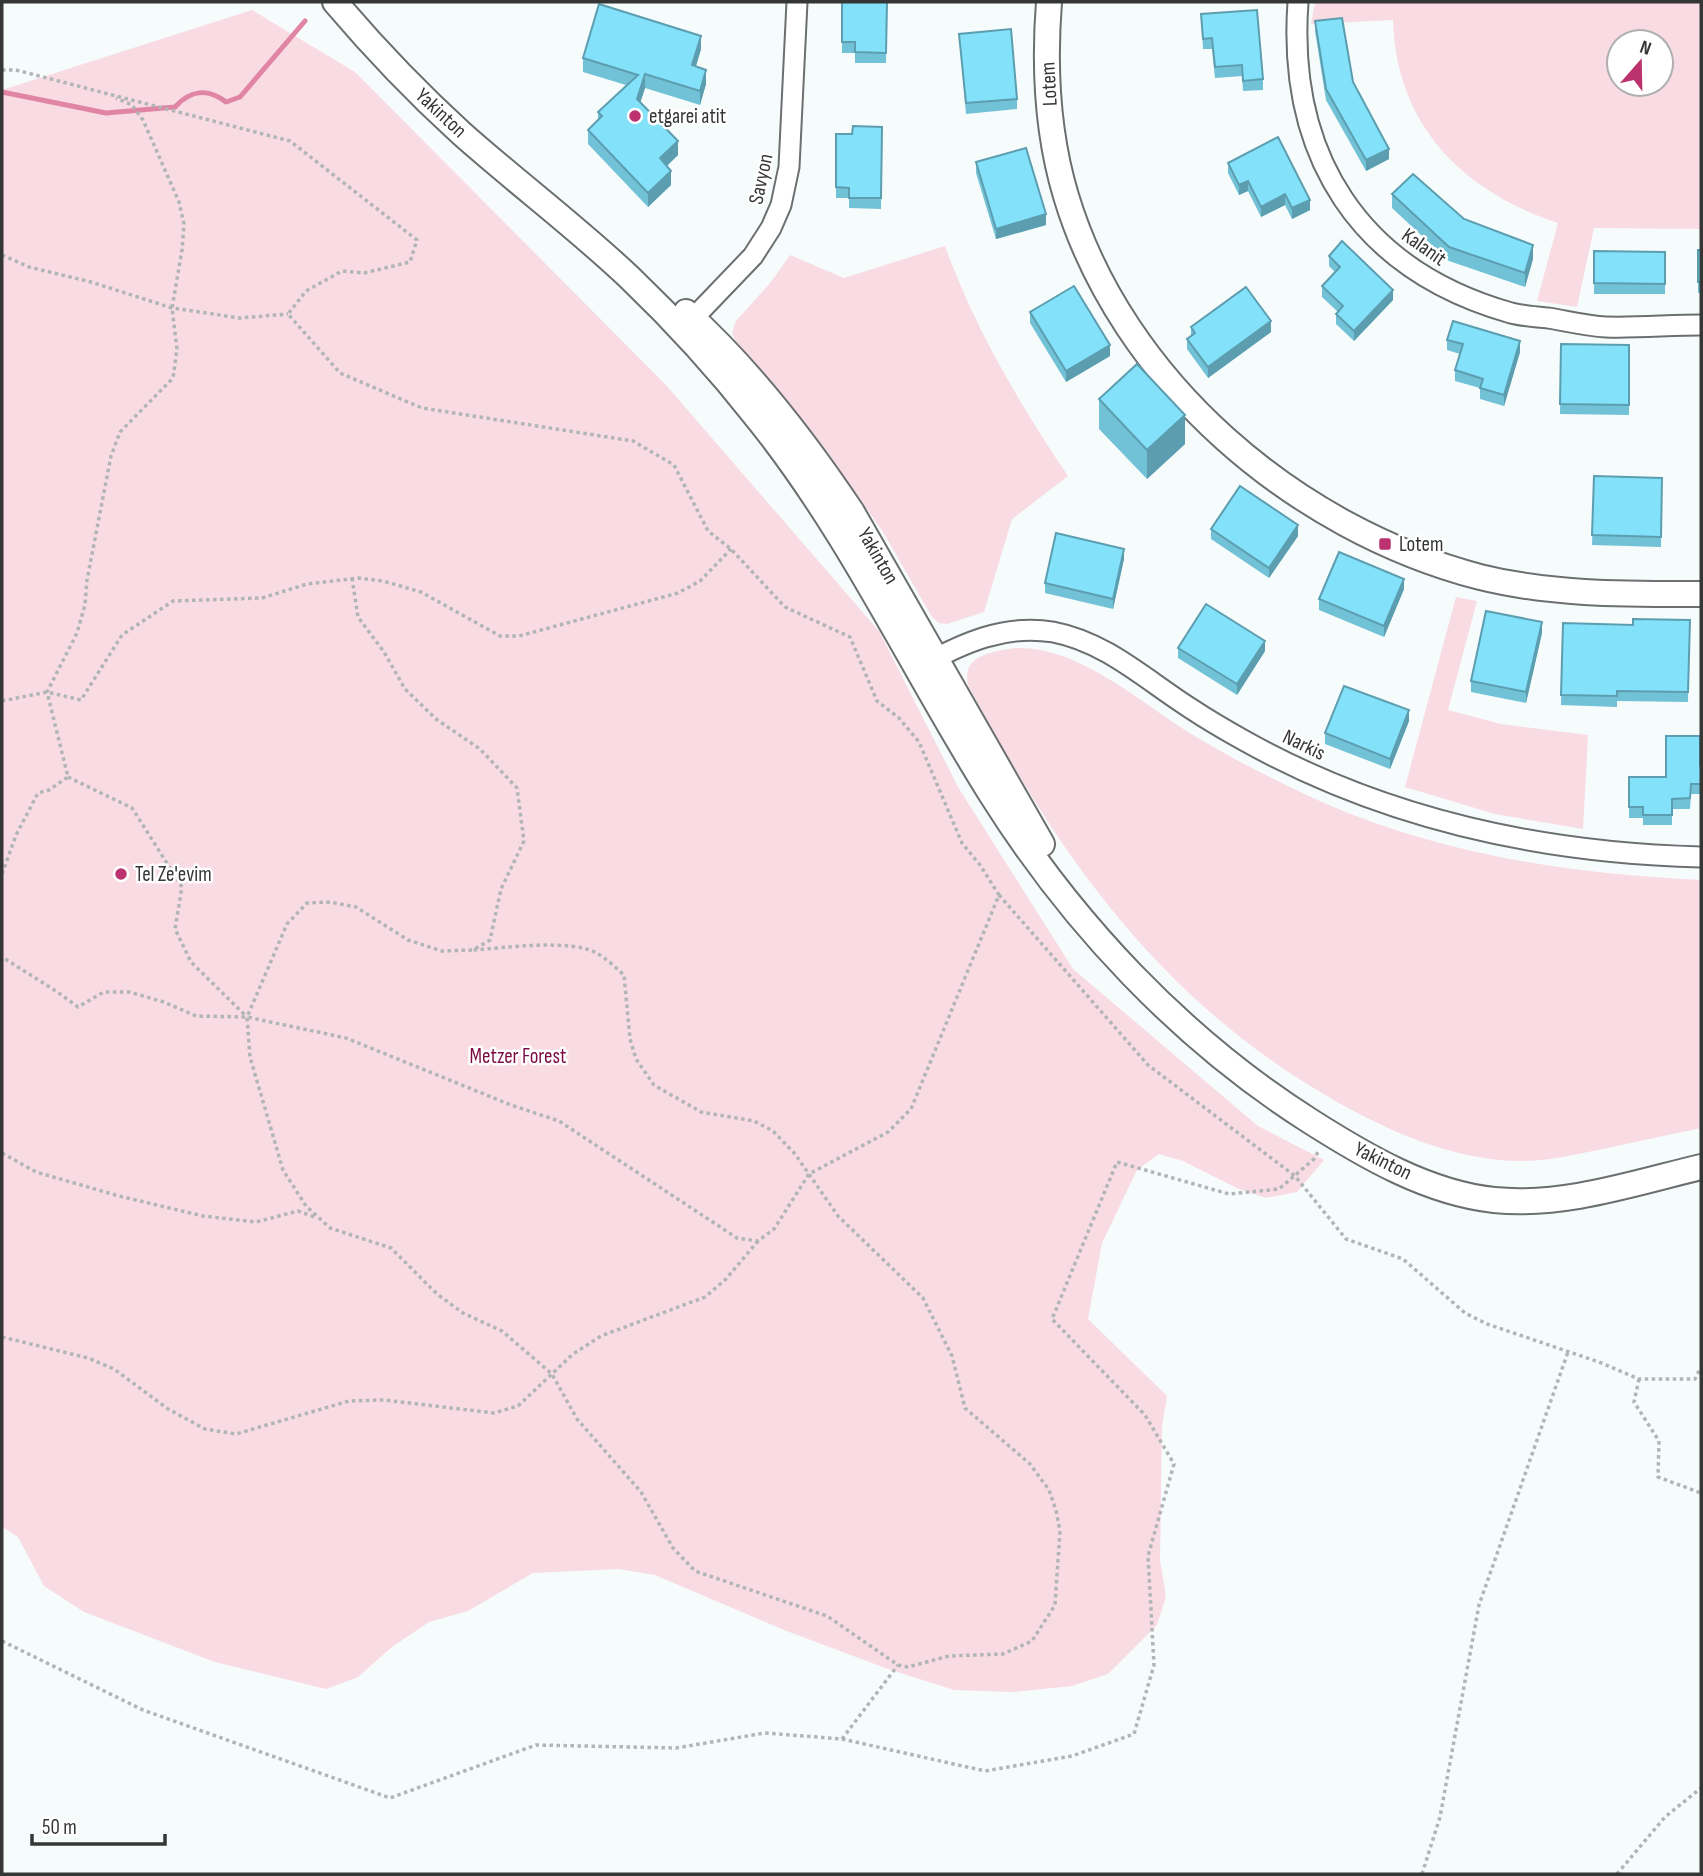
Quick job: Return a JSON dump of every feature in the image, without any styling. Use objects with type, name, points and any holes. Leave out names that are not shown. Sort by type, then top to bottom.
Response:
[{"type":"street","name":"Yakinton","points":[[335,2],[383,57],[437,111],[557,213],[626,260],[688,325],[761,389],[823,468],[852,512],[927,662],[1091,924],[1122,964],[1176,1017],[1225,1059],[1329,1134],[1384,1163],[1460,1194],[1522,1202],[1569,1197],[1701,1167]]},
{"type":"street","name":"Savyon","points":[[688,325],[760,248],[781,205],[789,167],[797,2]]},
{"type":"street","name":"Lotem","points":[[1049,2],[1047,85],[1053,140],[1066,195],[1087,252],[1117,309],[1146,351],[1180,393],[1218,432],[1261,470],[1309,504],[1362,534],[1419,558],[1482,577],[1550,589],[1623,594],[1701,594]]},
{"type":"street","name":"Kalanit","points":[[1298,2],[1296,36],[1300,91],[1315,147],[1342,200],[1382,247],[1439,285],[1512,313],[1605,327],[1701,325]]},
{"type":"street","name":"Narkis","points":[[927,662],[964,643],[1008,631],[1051,632],[1073,637],[1115,656],[1245,741],[1301,770],[1358,794],[1462,827],[1532,842],[1592,851],[1701,857]]},
{"type":"path","points":[[2,69],[16,70],[290,141],[417,240],[410,262],[364,273],[342,271],[306,291],[288,314],[240,318],[172,309],[91,282],[29,267],[2,255]]},
{"type":"path","points":[[68,777],[47,692],[77,633],[85,605],[87,580],[107,481],[120,432],[173,378],[177,349],[172,309],[184,224],[179,202],[143,120],[132,106],[105,93]]},
{"type":"path","points":[[288,314],[341,373],[422,408],[633,441],[674,465],[708,531],[731,549],[785,607],[849,637],[877,701],[899,718],[919,742],[962,843],[999,895],[1148,1065],[1295,1176],[1346,1239],[1403,1259],[1465,1313],[1487,1324],[1599,1362],[1639,1379],[1695,1378],[1701,1367]]},
{"type":"path","points":[[2,701],[47,692],[81,700],[122,635],[173,601],[262,598],[307,584],[352,578],[383,581],[421,592],[500,636],[519,636],[678,593],[701,581],[731,549]]},
{"type":"path","points":[[352,578],[358,617],[384,652],[405,689],[436,719],[480,749],[517,789],[524,841],[501,890],[491,940],[473,950]]},
{"type":"path","points":[[2,874],[16,835],[38,793],[49,790],[68,777]]},
{"type":"path","points":[[68,777],[132,808],[182,887],[175,929],[191,962],[247,1017]]},
{"type":"path","points":[[2,1338],[88,1358],[114,1369],[168,1409],[205,1429],[236,1434],[349,1401],[384,1400],[494,1413],[518,1406],[573,1354],[601,1336],[705,1297],[726,1279],[758,1241],[774,1229],[809,1174],[888,1132],[911,1109],[999,895]]},
{"type":"path","points":[[330,902],[356,907],[408,940],[442,951],[558,945],[598,954],[624,975],[630,1039],[636,1059],[654,1085],[701,1112],[754,1121],[773,1131],[796,1154],[838,1216],[923,1298],[952,1356],[965,1408],[1030,1464],[1049,1490],[1060,1531],[1055,1605],[1032,1641],[1003,1654],[949,1656],[908,1667],[898,1665],[827,1616],[695,1571],[673,1548],[641,1492],[577,1419],[552,1374],[502,1331],[463,1313],[437,1294],[391,1248],[330,1228],[306,1206],[283,1170],[250,1057],[247,1017],[287,924],[307,904],[330,902]]},
{"type":"path","points":[[2,957],[56,990],[78,1007],[104,992],[130,992],[196,1016],[247,1017],[346,1038],[510,1105],[559,1121],[737,1238],[758,1241]]},
{"type":"path","points":[[2,1641],[144,1710],[390,1798],[536,1745],[676,1748],[765,1733],[842,1739],[985,1771],[1072,1756],[1134,1734],[1154,1665],[1147,1556],[1174,1464],[1145,1415],[1052,1319],[1116,1162],[1230,1194],[1279,1189],[1314,1159],[1329,1134]]},
{"type":"path","points":[[2,1153],[36,1172],[203,1216],[256,1222],[298,1211],[320,1218]]},
{"type":"path","points":[[1422,1874],[1440,1817],[1479,1605],[1567,1353]]},
{"type":"path","points":[[1639,1379],[1634,1402],[1658,1441],[1658,1477],[1701,1493]]},
{"type":"path","points":[[842,1739],[898,1665]]},
{"type":"path","points":[[1617,1874],[1665,1817],[1701,1788]]},
{"type":"green space","points":[[1315,2],[1701,2],[1701,229],[1594,228],[1577,307],[1537,301],[1558,223],[1492,193],[1464,172],[1441,149],[1421,122],[1407,92],[1397,58],[1393,20],[1311,24]]},
{"type":"green space","name":"Metzer Forest","points":[[252,10],[355,72],[665,384],[879,631],[958,787],[1073,969],[1258,1126],[1324,1160],[1297,1192],[1266,1198],[1239,1189],[1183,1161],[1159,1154],[1137,1170],[1102,1243],[1088,1319],[1167,1396],[1162,1426],[1160,1560],[1166,1596],[1157,1625],[1108,1674],[1072,1686],[1013,1692],[954,1690],[888,1669],[784,1630],[655,1575],[619,1569],[533,1573],[468,1611],[429,1622],[392,1647],[358,1677],[326,1689],[215,1662],[84,1612],[44,1586],[18,1537],[2,1527],[2,90]]},
{"type":"green space","points":[[945,246],[970,307],[999,365],[1068,476],[1012,519],[984,612],[947,624],[939,623],[932,617],[883,532],[826,450],[784,396],[736,342],[732,333],[736,321],[771,282],[790,255],[844,278]]},
{"type":"green space","points":[[1456,597],[1477,601],[1448,710],[1501,724],[1588,735],[1583,829],[1495,814],[1405,787]]},
{"type":"green space","points":[[1015,648],[1038,650],[1084,665],[1238,761],[1324,803],[1369,821],[1462,849],[1509,859],[1604,873],[1701,880],[1701,1128],[1558,1158],[1525,1161],[1490,1159],[1445,1149],[1401,1134],[1339,1103],[1276,1064],[1220,1021],[1169,973],[1122,922],[1040,810],[968,685],[969,667],[974,661],[988,654]]},
{"type":"building","points":[[842,2],[887,2],[886,53],[855,52],[855,42],[842,42]]},
{"type":"building","points":[[599,4],[701,36],[692,65],[706,70],[700,91],[645,74],[637,99],[678,141],[660,158],[671,171],[648,193],[588,130],[602,116],[598,112],[638,75],[583,58]]},
{"type":"building","points":[[1257,10],[1263,79],[1243,81],[1242,65],[1215,67],[1212,38],[1203,39],[1201,14]]},
{"type":"building","points":[[1342,18],[1353,82],[1389,149],[1366,160],[1326,89],[1315,21]]},
{"type":"building","points":[[1011,29],[1017,99],[966,103],[959,34]]},
{"type":"building","points":[[853,126],[882,127],[881,198],[849,198],[849,188],[836,187],[836,134],[852,134]]},
{"type":"building","points":[[1278,137],[1310,200],[1292,208],[1285,194],[1261,207],[1248,181],[1239,185],[1228,163]]},
{"type":"building","points":[[1026,148],[1046,214],[996,229],[976,162]]},
{"type":"building","points":[[1413,174],[1464,219],[1533,245],[1525,273],[1449,247],[1392,194]]},
{"type":"building","points":[[1342,241],[1393,290],[1354,331],[1336,314],[1343,306],[1322,286],[1340,267],[1329,256]]},
{"type":"building","points":[[1698,250],[1701,250],[1701,282],[1698,282]]},
{"type":"building","points":[[1594,251],[1665,252],[1665,284],[1594,283]]},
{"type":"building","points":[[1074,286],[1110,345],[1066,371],[1030,312]]},
{"type":"building","points":[[1246,287],[1271,321],[1208,367],[1187,339],[1195,333],[1191,327]]},
{"type":"building","points":[[1453,321],[1520,341],[1504,395],[1480,388],[1483,379],[1455,370],[1463,344],[1447,340]]},
{"type":"building","points":[[1561,344],[1629,345],[1629,405],[1560,404]]},
{"type":"building","points":[[1137,364],[1185,415],[1147,450],[1099,399]]},
{"type":"building","points":[[1594,476],[1662,478],[1661,537],[1592,535]]},
{"type":"building","points":[[1240,486],[1298,525],[1269,568],[1211,529]]},
{"type":"building","points":[[1056,533],[1124,549],[1113,599],[1045,583]]},
{"type":"building","points":[[1339,552],[1404,579],[1384,626],[1319,599]]},
{"type":"building","points":[[1206,604],[1265,641],[1237,684],[1178,648]]},
{"type":"building","points":[[1486,611],[1542,622],[1526,692],[1471,681]]},
{"type":"building","points":[[1633,619],[1690,620],[1688,692],[1617,691],[1617,696],[1561,695],[1563,623],[1633,625]]},
{"type":"building","points":[[1344,686],[1409,710],[1390,759],[1325,733]]},
{"type":"building","points":[[1666,736],[1700,736],[1701,784],[1691,784],[1690,798],[1672,799],[1672,815],[1643,815],[1643,807],[1629,807],[1629,777],[1666,777]]},
{"type":"waterway","points":[[2,92],[106,113],[175,107],[187,97],[199,93],[213,94],[226,102],[240,97],[305,21]]},
{"type":"place","name":"etgarei atit","points":[[635,116]]},
{"type":"place","name":"Lotem","points":[[1385,544]]},
{"type":"place","name":"Tel Ze'evim","points":[[121,874]]}]
